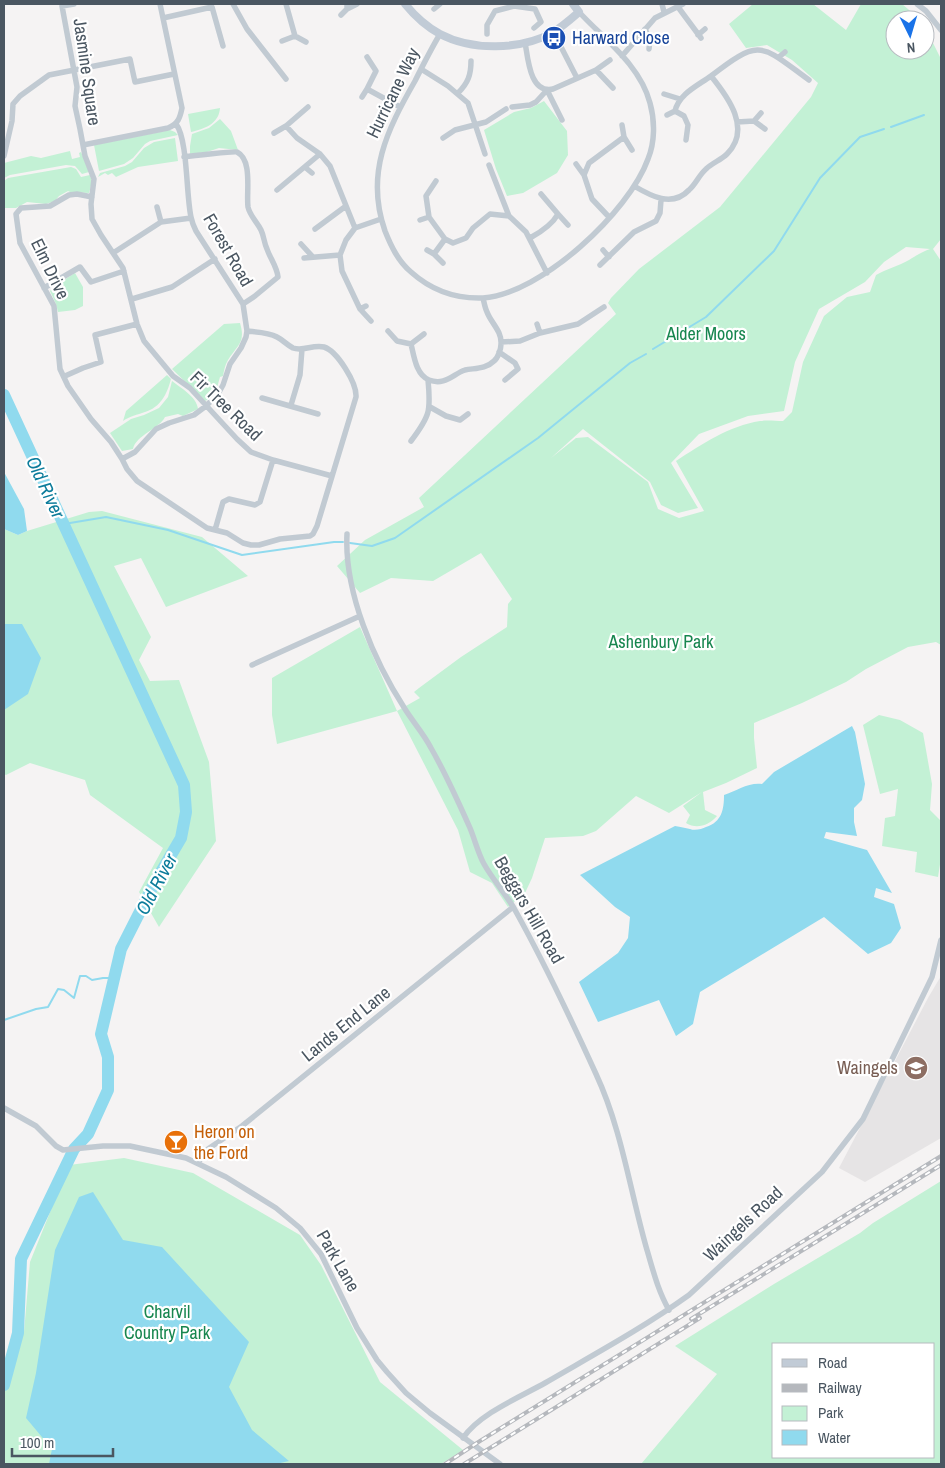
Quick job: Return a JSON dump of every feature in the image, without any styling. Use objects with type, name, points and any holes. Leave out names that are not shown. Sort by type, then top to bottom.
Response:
[{"type":"street","name":"Jasmine Square","points":[[74,4],[62,5],[77,87],[75,106],[83,145],[168,128],[176,124]]},
{"type":"street","points":[[160,4],[182,108],[176,124]]},
{"type":"street","points":[[233,4],[247,29],[286,79]]},
{"type":"street","points":[[286,4],[295,36],[306,42]]},
{"type":"street","points":[[341,15],[347,6],[357,4]]},
{"type":"street","points":[[405,4],[424,23],[440,34],[457,41],[482,45],[510,45],[525,42],[554,32],[579,12]]},
{"type":"street","points":[[434,9],[440,4]]},
{"type":"street","name":"Hurricane Way","points":[[440,34],[387,134],[380,156],[377,190],[382,219],[390,244],[408,270],[422,282],[451,295],[483,298],[517,289],[547,273],[571,255],[609,217],[634,186],[647,163],[651,150],[654,134],[653,117],[649,98],[642,81],[622,56],[573,4]]},
{"type":"street","points":[[662,4],[664,12]]},
{"type":"street","points":[[917,4],[926,11],[941,30]]},
{"type":"street","points":[[487,34],[487,25],[495,11],[513,5],[535,9],[541,22],[534,28]]},
{"type":"street","points":[[622,56],[655,18],[681,5],[699,36],[705,29]]},
{"type":"street","points":[[163,18],[212,7],[223,46]]},
{"type":"street","points":[[645,29],[650,40],[649,49]]},
{"type":"street","points":[[282,41],[295,36]]},
{"type":"street","points":[[525,42],[534,80],[540,88],[547,90],[562,120]]},
{"type":"street","points":[[559,43],[577,78]]},
{"type":"street","points":[[666,115],[675,111],[680,99],[691,90],[749,51],[762,50],[779,58],[809,80]]},
{"type":"street","points":[[779,58],[785,52]]},
{"type":"street","points":[[362,97],[376,70],[367,57]]},
{"type":"street","points":[[4,156],[12,121],[13,104],[20,96],[46,77],[73,69],[130,59],[135,82],[174,74]]},
{"type":"street","points":[[443,138],[456,130],[486,122],[509,108],[530,105],[536,102],[547,90],[596,70],[610,60]]},
{"type":"street","points":[[458,93],[467,84],[471,73],[471,61]]},
{"type":"street","points":[[421,69],[458,93],[468,103],[485,154]]},
{"type":"street","points":[[596,70],[613,88]]},
{"type":"street","points":[[634,186],[661,200],[674,199],[686,193],[704,170],[726,155],[736,140],[737,122],[733,108],[711,76]]},
{"type":"street","points":[[367,89],[400,107]]},
{"type":"street","points":[[664,94],[680,99]]},
{"type":"street","points":[[274,133],[286,126],[308,107]]},
{"type":"street","points":[[675,111],[684,116],[688,125],[686,140]]},
{"type":"street","points":[[754,121],[761,113]]},
{"type":"street","points":[[737,122],[754,121],[765,129]]},
{"type":"street","name":"Forest Road","points":[[176,124],[179,129],[184,157],[191,218],[196,231],[242,304],[276,280],[278,273],[261,230],[248,207],[249,183],[242,156],[233,151],[184,157]]},
{"type":"street","points":[[622,125],[624,137],[632,150]]},
{"type":"street","points":[[286,126],[297,138],[320,154],[330,166],[355,228]]},
{"type":"street","points":[[584,175],[589,163],[624,137]]},
{"type":"street","points":[[65,376],[102,362],[95,335],[137,324],[124,271],[92,220],[94,179],[83,145]]},
{"type":"street","points":[[277,190],[306,168],[320,154]]},
{"type":"street","points":[[576,164],[584,175],[592,199],[609,217]]},
{"type":"street","points":[[489,165],[509,216],[526,232],[547,273]]},
{"type":"street","points":[[306,168],[312,173]]},
{"type":"street","points":[[436,181],[426,196],[429,217],[445,239],[453,243],[466,238],[473,228],[490,214],[509,216]]},
{"type":"street","name":"Elm Drive","points":[[92,197],[77,194],[69,195],[50,206],[24,206],[17,212],[20,243],[54,306],[59,364],[68,386],[91,419],[113,445],[127,469],[143,486],[200,525],[215,530]]},
{"type":"street","points":[[540,194],[568,225]]},
{"type":"street","points":[[600,265],[634,232],[656,221],[660,212],[661,200]]},
{"type":"street","points":[[315,229],[346,206]]},
{"type":"street","points":[[157,207],[161,222]]},
{"type":"street","points":[[530,238],[555,220],[558,214]]},
{"type":"street","points":[[420,220],[429,217]]},
{"type":"street","points":[[113,253],[161,222],[191,218]]},
{"type":"street","points":[[371,321],[354,296],[342,271],[340,255],[346,240],[355,228],[382,219]]},
{"type":"street","points":[[434,254],[445,239]]},
{"type":"street","points":[[301,244],[315,257],[318,264]]},
{"type":"street","points":[[427,250],[443,263]]},
{"type":"street","points":[[603,250],[609,257]]},
{"type":"street","points":[[304,258],[340,255]]},
{"type":"street","points":[[132,299],[172,287],[215,260]]},
{"type":"street","points":[[44,288],[80,266],[91,282],[124,271]]},
{"type":"street","points":[[347,296],[354,296]]},
{"type":"street","points":[[411,344],[418,371],[428,380],[439,382],[450,379],[464,371],[482,368],[494,361],[499,352],[501,342],[498,330],[487,313],[483,298]]},
{"type":"street","points":[[122,459],[135,452],[156,429],[194,415],[206,406],[221,390],[230,364],[241,348],[247,331],[242,304]]},
{"type":"street","points":[[501,342],[520,341],[540,333],[578,324],[604,307]]},
{"type":"street","name":"Fir Tree Road","points":[[137,324],[144,341],[173,376],[190,388],[245,447],[255,454],[332,476]]},
{"type":"street","points":[[537,324],[540,333]]},
{"type":"street","points":[[247,331],[275,336],[294,348],[321,347],[332,352],[351,377],[356,388],[356,397],[316,530],[310,536],[280,539],[259,545],[251,545],[232,535],[215,530],[225,500],[259,504],[273,460]]},
{"type":"street","points":[[388,331],[398,341],[411,344]]},
{"type":"street","points":[[411,344],[424,334]]},
{"type":"street","points":[[290,405],[300,374],[302,349]]},
{"type":"street","points":[[499,352],[515,363],[521,371],[505,380]]},
{"type":"street","points":[[411,441],[426,422],[430,407],[428,380]]},
{"type":"street","points":[[262,398],[318,414]]},
{"type":"street","points":[[430,407],[446,416],[460,420],[468,414]]},
{"type":"street","name":"Beggars Hill Road","points":[[347,534],[348,564],[360,616],[375,657],[405,710],[430,746],[471,830],[484,862],[513,907],[560,997],[604,1091],[617,1131],[638,1219],[662,1297],[669,1310]]},
{"type":"street","points":[[252,664],[360,616]]},
{"type":"street","name":"Lands End Lane","points":[[198,1163],[205,1151],[242,1126],[513,907]]},
{"type":"street","name":"Waingels Road","points":[[463,1438],[480,1420],[669,1310],[689,1296],[822,1172],[863,1119],[932,977],[941,940]]},
{"type":"street","name":"Park Lane","points":[[4,1108],[36,1126],[56,1146],[63,1150],[104,1146],[130,1146],[186,1158],[251,1192],[276,1208],[300,1228],[322,1254],[358,1328],[377,1360],[406,1393],[463,1438],[500,1464]]},
{"type":"shaded area","name":"Waingels","points":[[941,976],[941,1138],[865,1182],[839,1168]]},
{"type":"green space","points":[[753,4],[813,4],[846,30],[861,4],[902,4],[909,10],[885,10],[885,60],[935,60],[935,47],[941,59],[941,239],[933,249],[941,261],[941,645],[936,642],[908,647],[846,682],[754,723],[757,768],[703,792],[705,810],[717,816],[703,826],[694,826],[686,823],[690,815],[683,806],[702,792],[669,813],[636,796],[596,831],[583,836],[545,838],[525,893],[508,907],[492,883],[470,872],[458,830],[397,711],[420,698],[414,692],[419,688],[461,657],[507,627],[508,604],[512,599],[481,553],[433,581],[391,578],[360,593],[337,566],[365,540],[424,507],[419,498],[616,314],[608,303],[611,298],[639,269],[720,207],[811,97],[818,83],[792,60],[767,45],[746,48],[729,24]],"holes":[[[906,247],[930,249],[876,275],[870,292],[847,297],[824,316],[803,362],[792,412],[783,421],[760,421],[737,427],[706,442],[676,461],[704,511],[679,518],[658,509],[648,482],[588,437],[576,438],[551,458],[583,429],[650,482],[661,505],[678,513],[698,508],[671,463],[699,434],[748,416],[784,411],[795,362],[819,309],[865,282],[884,262]]]},
{"type":"green space","points":[[544,101],[567,131],[568,155],[557,173],[523,193],[507,196],[496,169],[484,130],[514,112],[531,108]]},
{"type":"green space","points":[[220,108],[214,122],[191,132],[188,114]]},
{"type":"green space","points":[[220,119],[231,131],[238,150],[219,148],[190,154],[192,134],[209,128]]},
{"type":"green space","points":[[170,130],[178,135],[150,141],[124,164],[99,171],[94,145]]},
{"type":"green space","points":[[175,138],[178,161],[138,167],[116,177],[112,173],[108,175],[105,173],[98,177],[100,173],[125,166],[132,162],[144,148],[154,142]]},
{"type":"green space","points":[[70,151],[72,159],[80,157],[79,153],[81,152],[89,172],[82,174],[75,166],[66,165],[10,175],[4,178],[4,163],[31,156],[41,158]]},
{"type":"green space","points":[[71,167],[76,169],[81,177],[90,175],[92,182],[89,193],[68,191],[59,196],[55,201],[46,204],[27,202],[16,208],[4,208],[4,181],[8,178]]},
{"type":"green space","points":[[75,273],[83,287],[83,306],[75,310],[58,312],[50,291],[54,286]]},
{"type":"green space","points":[[240,323],[242,335],[240,343],[227,362],[223,376],[220,377],[214,394],[205,401],[172,369],[224,324]]},
{"type":"green space","points":[[167,375],[171,379],[168,390],[159,403],[151,410],[123,421],[126,411]]},
{"type":"green space","points":[[172,381],[192,397],[198,409],[183,416],[178,414],[165,417],[158,425],[138,440],[133,449],[122,451],[110,433],[131,419],[159,408],[168,397]]},
{"type":"green space","points":[[102,511],[202,537],[248,576],[166,607],[141,558],[114,566],[151,637],[139,660],[150,681],[179,680],[209,762],[216,841],[159,927],[139,892],[163,848],[90,795],[85,780],[30,763],[6,775],[4,774],[4,529],[18,535],[89,512]]},
{"type":"green space","points":[[360,627],[397,711],[277,744],[272,715],[272,678]]},
{"type":"green space","points":[[879,715],[900,720],[923,733],[932,784],[930,810],[941,821],[941,858],[938,877],[915,872],[917,852],[882,846],[885,818],[895,816],[898,789],[880,794],[863,725]]},
{"type":"green space","name":"Charvil Country Park","points":[[124,1158],[193,1173],[300,1235],[321,1265],[380,1382],[463,1450],[441,1464],[4,1464],[4,1373],[24,1332],[30,1262],[69,1165]]},
{"type":"green space","points":[[941,1181],[941,1464],[641,1464],[717,1374],[675,1346]]},
{"type":"water","points":[[4,472],[24,509],[27,531],[18,535],[4,529]]},
{"type":"water","points":[[4,624],[22,624],[41,658],[28,694],[4,710]]},
{"type":"water","points":[[852,726],[855,732],[865,784],[862,800],[854,808],[857,836],[826,832],[824,838],[867,850],[892,893],[876,888],[874,897],[894,904],[901,928],[891,943],[868,954],[824,917],[700,992],[693,1024],[676,1036],[659,1000],[598,1022],[579,982],[618,953],[628,938],[630,917],[615,907],[580,875],[675,826],[696,830],[711,825],[716,822],[721,814],[724,795],[747,786],[762,784],[774,772]]},
{"type":"water","name":"Charvil Country Park","points":[[93,1192],[123,1240],[162,1247],[249,1342],[229,1387],[252,1430],[289,1461],[276,1464],[49,1464],[52,1449],[26,1418],[36,1373],[55,1250],[79,1197]]},
{"type":"waterway","points":[[891,127],[924,115]]},
{"type":"waterway","points":[[653,349],[706,317],[774,251],[820,178],[860,137],[884,129]]},
{"type":"waterway","points":[[350,543],[372,546],[395,538],[538,438],[630,363],[646,354]]},
{"type":"waterway","name":"Old River","points":[[4,395],[184,785],[186,812],[181,838],[154,884],[121,949],[101,1034],[108,1057],[108,1090],[88,1134],[74,1149],[21,1259],[18,1333],[4,1385]]},
{"type":"waterway","points":[[64,524],[106,517],[168,530],[242,555],[343,542]]},
{"type":"waterway","points":[[4,1020],[48,1007],[58,989],[64,990],[74,998],[80,976],[86,976],[92,980],[114,978]]},
{"type":"railway","points":[[445,1464],[941,1156]]},
{"type":"railway","points":[[691,1319],[941,1165]]},
{"type":"railway","points":[[464,1464],[700,1318]]},
{"type":"place","name":"Harward Close","points":[[554,38]]},
{"type":"place","name":"Waingels","points":[[916,1068]]},
{"type":"place","name":"Heron on the Ford","points":[[176,1142]]},
{"type":"park label","name":"Alder Moors","points":[[706,334]]},
{"type":"park label","name":"Ashenbury Park","points":[[661,642]]}]
